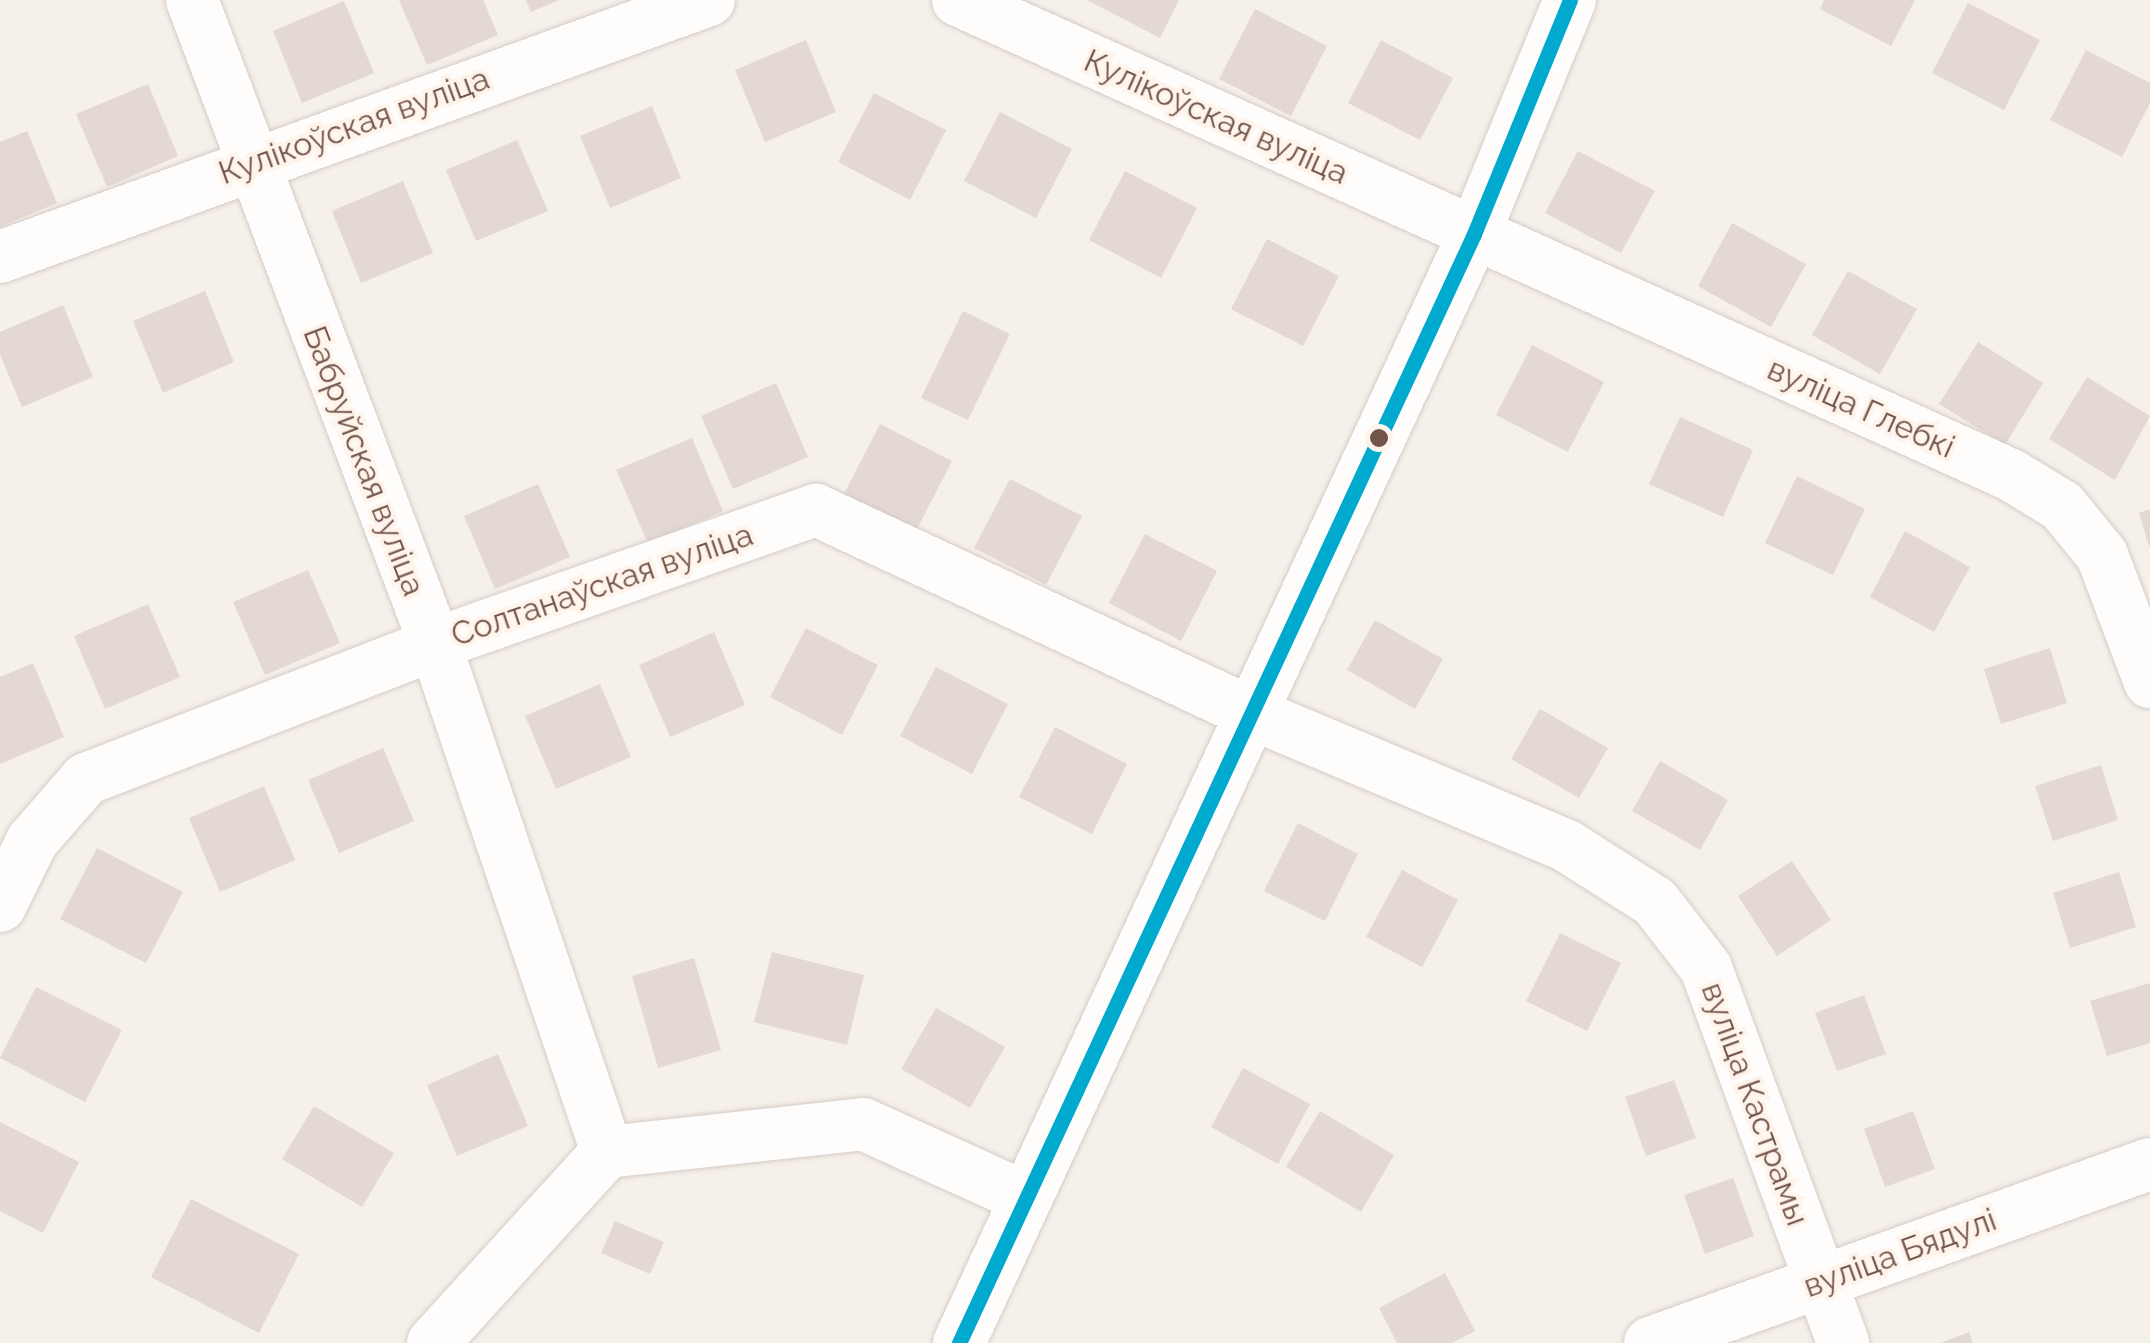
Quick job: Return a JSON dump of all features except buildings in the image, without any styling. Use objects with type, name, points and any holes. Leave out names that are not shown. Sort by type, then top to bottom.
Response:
[{"type":"street","name":"Бабруйская вуліца","points":[[192,0],[435,644],[607,1152]]},
{"type":"street","name":"Кулікоўская вуліца","points":[[0,257],[250,162],[709,0]]},
{"type":"street","name":"Кулікоўская вуліца","points":[[958,0],[1474,234]]},
{"type":"street","points":[[959,1343],[1474,234],[1570,0]]},
{"type":"street","name":"вуліца Глебкі","points":[[1474,234],[2010,475],[2062,506],[2102,555],[2150,682]]},
{"type":"street","name":"Солтанаўская вуліца","points":[[0,906],[32,840],[86,779],[435,644],[816,510],[1251,713]]},
{"type":"street","name":"вуліца Кастрамы","points":[[1251,713],[1567,846],[1655,902],[1706,968],[1842,1343]]},
{"type":"street","points":[[433,1343],[607,1152],[863,1124],[1026,1198]]},
{"type":"street","name":"вуліца Бядулі","points":[[1650,1343],[2150,1164]]},
{"type":"transit line","points":[[959,1343],[1474,234],[1570,0]]}]
